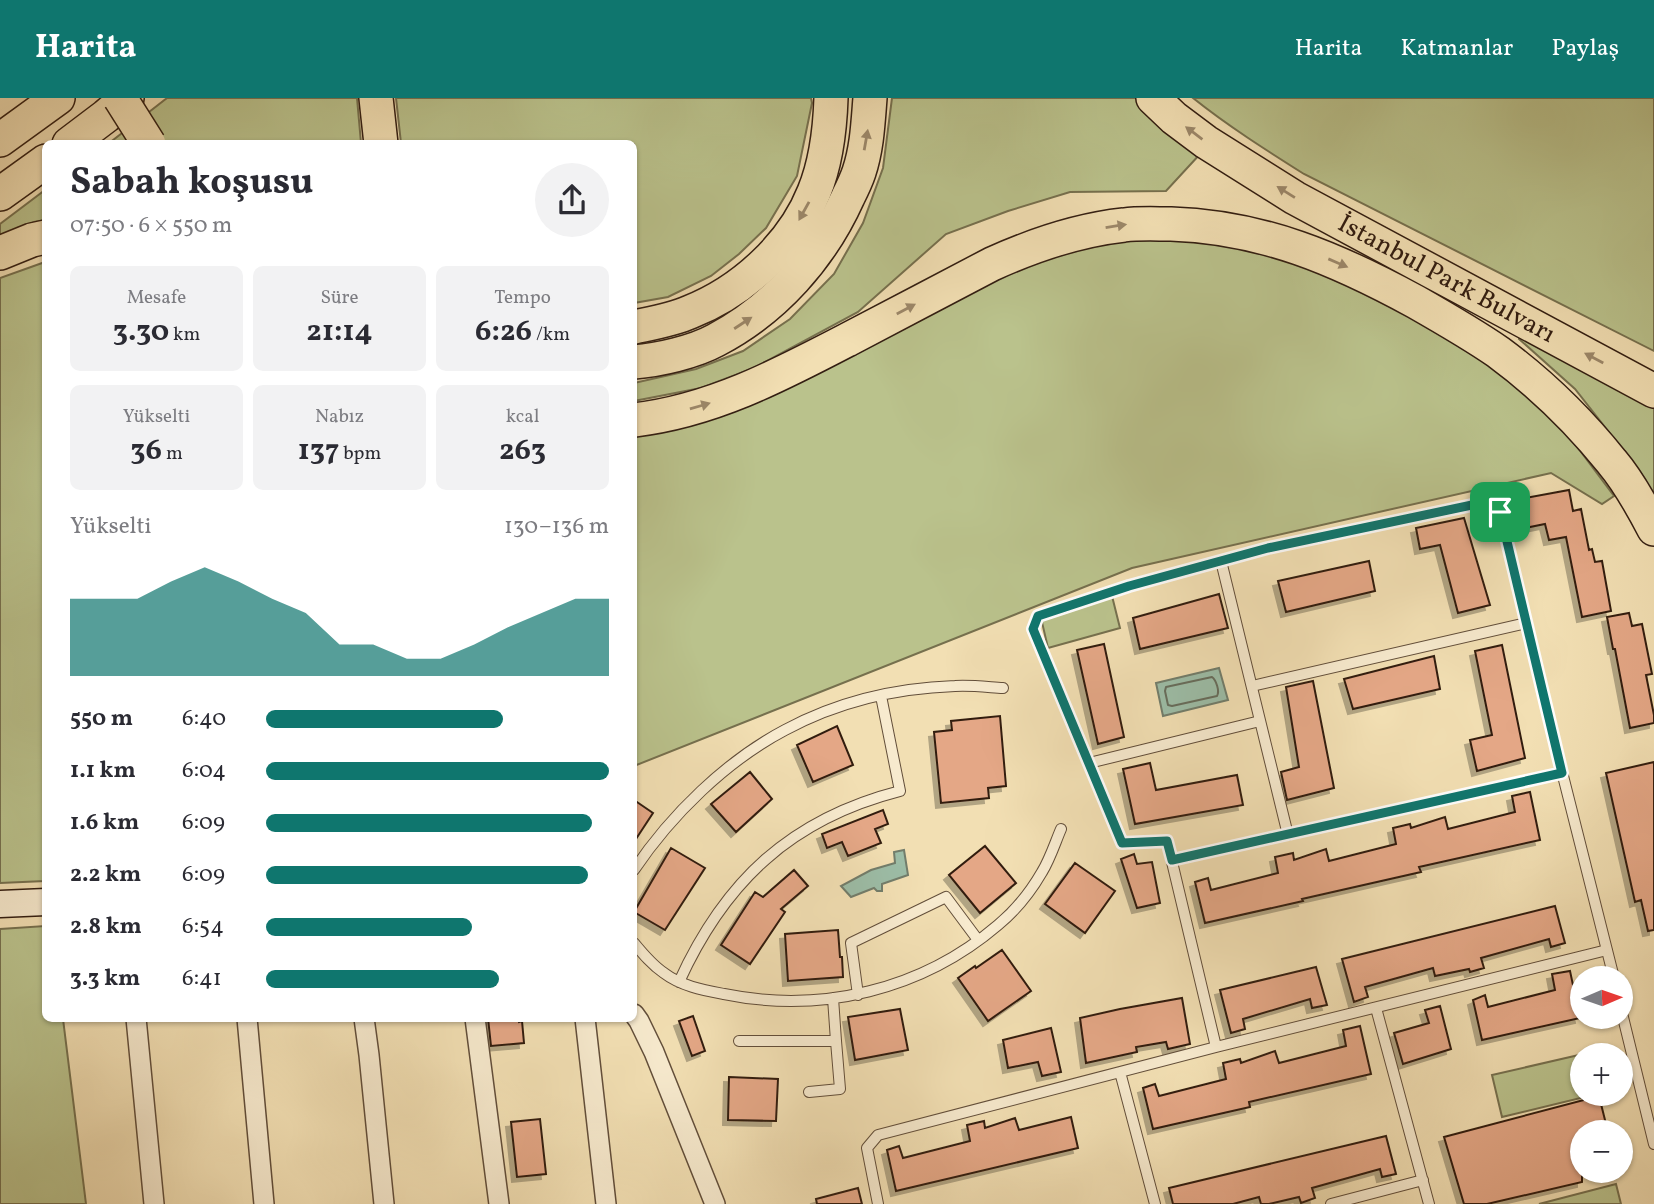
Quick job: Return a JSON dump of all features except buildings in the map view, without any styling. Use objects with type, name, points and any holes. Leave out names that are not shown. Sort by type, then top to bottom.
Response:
[{"type":"highway","points":[[0,140],[58,98]]},
{"type":"highway","points":[[120,98],[146,140]]},
{"type":"highway","points":[[74,140],[127,98]]},
{"type":"highway","points":[[376,98],[381,140]]},
{"type":"highway","points":[[637,326],[692,312],[756,272],[779,249],[802,217],[814,192],[827,142],[831,98]]},
{"type":"highway","points":[[637,361],[680,354],[715,341],[750,319],[806,268],[830,234],[859,173],[867,133],[870,98]]},
{"type":"highway","name":"İstanbul Park Bulvarı","points":[[1153,98],[1206,142],[1338,222],[1654,391]]},
{"type":"highway","points":[[0,194],[42,164]]},
{"type":"highway","points":[[637,420],[703,405],[759,384],[1020,251],[1089,231],[1125,224],[1199,225],[1265,236],[1341,264],[1388,286],[1499,353],[1548,394],[1588,433],[1614,464],[1654,529]]},
{"type":"highway","points":[[0,253],[42,238]]},
{"type":"street","points":[[0,904],[42,902]]},
{"type":"street","points":[[637,1018],[654,1052],[715,1204]]},
{"type":"street","points":[[136,1022],[154,1204]]},
{"type":"street","points":[[247,1022],[264,1204]]},
{"type":"street","points":[[365,1022],[384,1204]]},
{"type":"street","points":[[476,1022],[499,1204]]},
{"type":"street","points":[[585,1022],[606,1204]]},
{"type":"lane","points":[[1216,1047],[1167,841],[1122,843],[1033,629],[1038,616],[1129,586],[1268,548],[1491,501],[1500,512],[1611,966]]},
{"type":"lane","points":[[1221,561],[1288,835]]},
{"type":"lane","points":[[1252,686],[1526,623]]},
{"type":"lane","points":[[637,866],[672,821],[707,785],[749,752],[785,730],[818,715],[881,695],[957,686],[1003,688]]},
{"type":"lane","points":[[679,982],[689,960],[720,910],[743,881],[771,854],[821,821],[874,798],[900,791],[881,695]]},
{"type":"lane","points":[[1089,763],[1260,721]]},
{"type":"lane","points":[[1172,860],[1562,773]]},
{"type":"lane","points":[[637,947],[665,975],[679,982],[719,993],[761,1000],[805,1001],[858,995],[906,981],[938,966],[969,948],[1000,924],[1042,872],[1061,829]]},
{"type":"lane","points":[[858,995],[851,943],[946,897],[978,940]]},
{"type":"lane","points":[[878,1204],[867,1148],[878,1135],[1216,1047],[1607,950]]},
{"type":"lane","points":[[809,1092],[840,1089],[833,998]]},
{"type":"lane","points":[[1376,1007],[1429,1204]]},
{"type":"lane","points":[[1626,1029],[1654,1143]]},
{"type":"lane","points":[[739,1041],[836,1041]]},
{"type":"lane","points":[[1120,1072],[1156,1204]]},
{"type":"lane","points":[[1651,1127],[1654,1112]]},
{"type":"lane","points":[[1331,1204],[1423,1180]]},
{"type":"green space","points":[[167,98],[357,98],[361,140],[113,140]]},
{"type":"green space","points":[[396,98],[811,98],[812,103],[797,176],[766,228],[711,276],[668,297],[637,302],[637,140],[401,140]]},
{"type":"green space","points":[[892,98],[1138,98],[1201,153],[1166,191],[1070,192],[946,234],[858,312],[754,368],[701,388],[637,400],[637,382],[696,369],[743,351],[790,319],[834,274],[863,223],[883,168]]},
{"type":"green space","points":[[1193,98],[1654,98],[1654,351],[1304,174],[1233,128]]},
{"type":"green space","points":[[42,192],[42,221],[0,237],[0,224]]},
{"type":"green space","points":[[1203,235],[1350,280],[1500,366],[1563,428],[1614,496],[1602,504],[1551,473],[1132,568],[637,765],[637,428],[961,291],[1096,239]]},
{"type":"green space","points":[[42,263],[42,881],[0,883],[0,278]]},
{"type":"green space","points":[[1524,328],[1654,400],[1654,497],[1641,473],[1575,389],[1519,339]]},
{"type":"green space","points":[[1112,596],[1120,628],[1048,648],[1041,618]]},
{"type":"green space","points":[[42,926],[42,1022],[63,1022],[86,1204],[0,1204],[0,929]]},
{"type":"green space","points":[[1570,1057],[1570,1101],[1502,1117],[1492,1075]]},
{"type":"green space","points":[[1616,1184],[1621,1204],[1539,1204]]},
{"type":"water","points":[[1219,668],[1228,700],[1163,716],[1156,683]]},
{"type":"water","points":[[904,850],[908,875],[882,884],[882,891],[874,888],[851,897],[841,886],[871,870],[895,863],[894,852]]},
{"type":"route","points":[[1491,501],[1500,512],[1562,773],[1172,860],[1167,841],[1122,843],[1033,629],[1038,616],[1129,586],[1268,548],[1491,501]]}]
